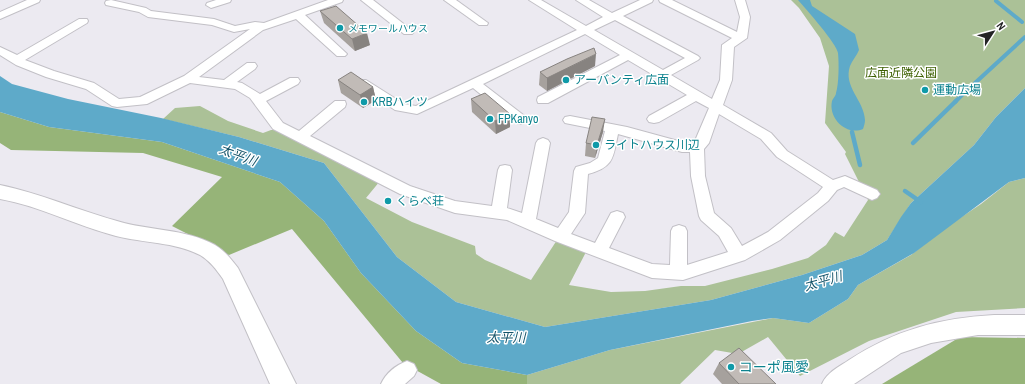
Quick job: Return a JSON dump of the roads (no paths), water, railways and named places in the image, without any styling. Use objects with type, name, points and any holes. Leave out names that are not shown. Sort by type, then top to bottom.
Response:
[{"type":"street","points":[[0,16],[35,0]]},
{"type":"street","points":[[211,5],[226,0]]},
{"type":"street","points":[[0,50],[17,60],[50,74],[90,86],[117,102],[142,101],[188,79],[259,28],[338,0]]},
{"type":"street","points":[[366,0],[408,32]]},
{"type":"street","points":[[449,0],[483,23]]},
{"type":"street","points":[[534,0],[766,136],[782,154],[832,186]]},
{"type":"street","points":[[581,0],[694,58],[663,75]]},
{"type":"street","points":[[362,83],[400,107],[417,110],[648,0]]},
{"type":"street","points":[[664,0],[740,38]]},
{"type":"street","points":[[739,255],[725,232],[707,216],[698,176],[697,148],[702,142],[717,107],[726,80],[728,45],[740,38],[745,17],[740,0]]},
{"type":"street","points":[[110,3],[142,10],[148,14],[214,22],[234,28],[255,25],[265,26]]},
{"type":"street","points":[[297,14],[341,54]]},
{"type":"street","points":[[17,60],[83,21]]},
{"type":"street","points":[[543,100],[629,55]]},
{"type":"street","points":[[226,84],[251,66]]},
{"type":"street","points":[[188,79],[238,86],[254,95],[278,126],[404,190],[454,207],[509,214],[562,237],[652,270],[683,273],[739,255],[774,236],[824,197],[832,186],[845,181],[872,194]]},
{"type":"street","points":[[258,100],[294,81]]},
{"type":"street","points":[[474,83],[521,120]]},
{"type":"street","points":[[654,119],[697,95]]},
{"type":"street","points":[[300,137],[340,104]]},
{"type":"street","points":[[570,120],[613,128],[682,147],[697,148]]},
{"type":"street","points":[[562,237],[577,213],[581,171],[603,162],[606,158],[613,128]]},
{"type":"street","points":[[528,221],[543,143]]},
{"type":"street","points":[[499,212],[505,170]]},
{"type":"street","points":[[0,192],[22,196],[117,229],[188,242],[207,250],[219,258],[230,274],[278,382]]},
{"type":"street","points":[[598,251],[610,232],[617,217]]},
{"type":"street","points":[[678,272],[679,231]]},
{"type":"street","points":[[834,384],[900,343],[930,332],[969,326],[1025,325]]},
{"type":"street","points":[[391,384],[407,370]]},
{"type":"water","points":[[798,0],[810,0],[812,6],[855,34],[859,50],[850,66],[849,80],[864,113],[865,121],[863,129],[857,131],[845,128],[836,120],[833,114],[832,101],[837,89],[839,67],[838,53],[827,35]]},
{"type":"water","name":"太平川","points":[[0,76],[12,84],[68,99],[161,118],[239,137],[324,163],[397,257],[456,302],[545,327],[711,300],[802,275],[862,255],[887,240],[911,203],[974,145],[996,117],[1025,88],[1025,178],[1009,182],[914,253],[858,285],[848,299],[809,323],[773,318],[752,321],[610,350],[527,375],[462,363],[416,331],[361,273],[324,221],[280,182],[162,142],[49,127],[0,112]]},
{"type":"waterway","points":[[996,1],[1022,22]]},
{"type":"waterway","points":[[975,83],[1025,37]]},
{"type":"waterway","points":[[956,101],[967,90]]},
{"type":"waterway","points":[[913,143],[956,101]]},
{"type":"waterway","points":[[852,132],[860,165]]},
{"type":"waterway","points":[[905,191],[921,202]]},
{"type":"place","name":"メモワールハウス","points":[[340,28]]},
{"type":"place","name":"アーバンティ広面","points":[[566,80]]},
{"type":"place","name":"運動広場","points":[[925,90]]},
{"type":"place","name":"KRBハイツ","points":[[364,102]]},
{"type":"place","name":"FPKanyo","points":[[490,119]]},
{"type":"place","name":"ライトハウス川辺","points":[[596,145]]},
{"type":"place","name":"くらべ荘","points":[[388,201]]},
{"type":"place","name":"コーポ風愛","points":[[731,367]]},
{"type":"park label","name":"広面近隣公園","points":[[901,73]]}]
